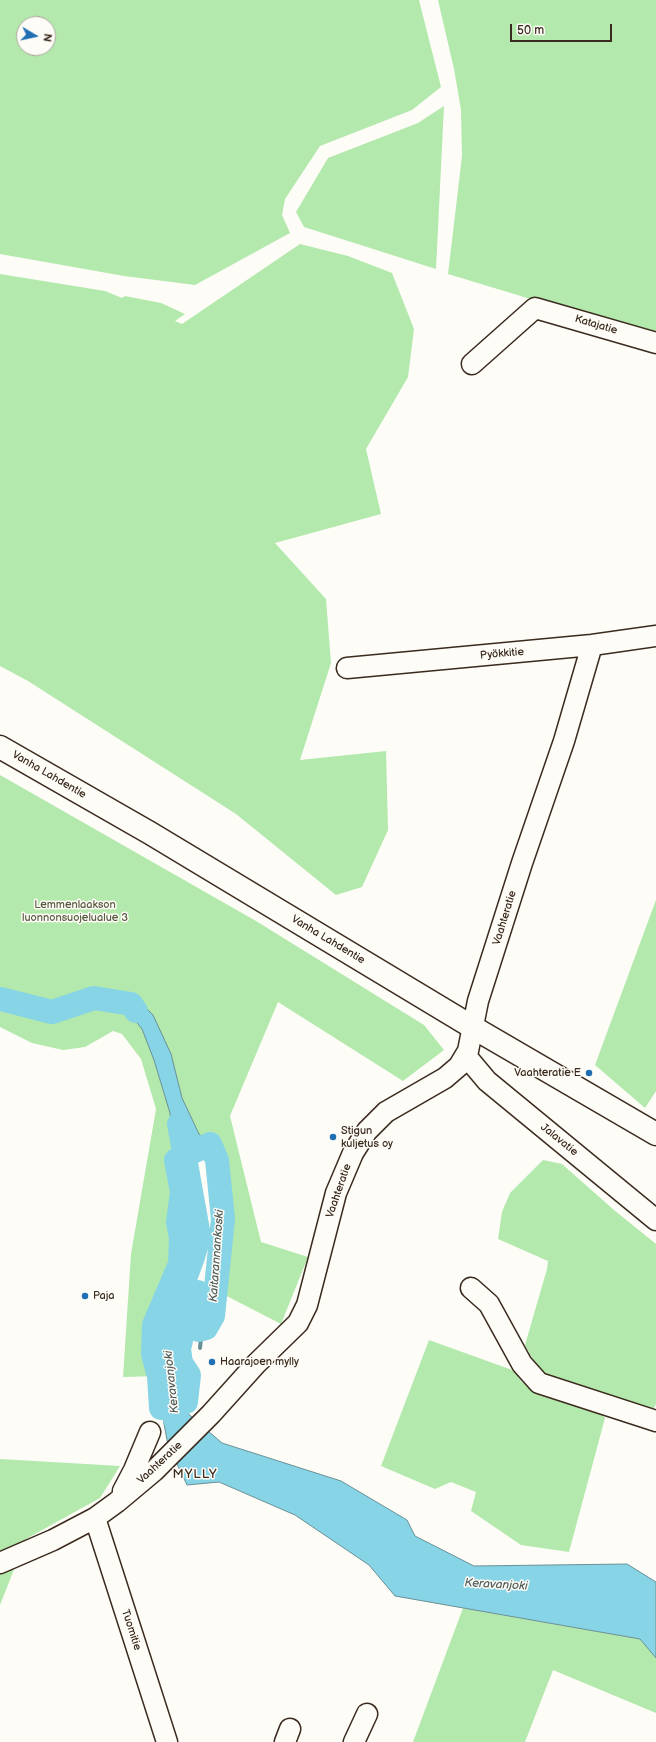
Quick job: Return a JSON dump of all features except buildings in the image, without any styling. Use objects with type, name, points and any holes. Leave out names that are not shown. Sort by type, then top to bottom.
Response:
[{"type":"main road","name":"Vanha Lahdentie","points":[[0,747],[150,833],[474,1028],[656,1134]]},
{"type":"street","name":"Katajatie","points":[[472,364],[535,308],[656,343]]},
{"type":"street","name":"Pyökkitie","points":[[347,668],[592,645],[656,636]]},
{"type":"street","name":"Vaahteratie","points":[[0,1563],[53,1540],[95,1518],[117,1502],[154,1470],[211,1414],[256,1364],[298,1323],[306,1305],[336,1193],[353,1153],[367,1131],[386,1112],[445,1078],[459,1066],[471,1045],[478,1000],[564,741],[592,645]]},
{"type":"street","name":"Jalavatie","points":[[466,1056],[486,1081],[656,1220]]},
{"type":"street","points":[[471,1288],[489,1304],[522,1364],[539,1383],[656,1421]]},
{"type":"street","points":[[117,1502],[134,1470],[150,1432]]},
{"type":"street","name":"Tuomitie","points":[[95,1518],[167,1742]]},
{"type":"street","points":[[354,1742],[367,1714]]},
{"type":"green space","points":[[0,0],[419,0],[441,87],[412,110],[320,146],[285,199],[282,215],[290,233],[195,285],[124,276],[0,254]]},
{"type":"green space","points":[[438,0],[656,0],[656,337],[448,274],[462,156],[461,110],[454,69]]},
{"type":"green space","points":[[444,106],[436,269],[304,227],[296,212],[328,158],[418,123]]},
{"type":"green space","points":[[300,244],[348,256],[392,273],[414,329],[408,377],[366,449],[381,514],[275,543],[326,599],[331,663],[300,760],[386,751],[388,830],[362,887],[336,895],[236,814],[28,681],[0,666],[0,274],[105,291],[122,298],[125,296],[161,303],[185,314],[175,321],[182,324]]},
{"type":"green space","name":"Lemmenlaakson luonnonsuojelualue 3","points":[[0,775],[256,921],[424,1025],[444,1050],[403,1081],[278,1002],[230,1116],[261,1242],[308,1257],[281,1324],[215,1290],[223,1219],[217,1160],[210,1144],[199,1134],[182,1098],[153,1015],[107,1007],[129,1013],[142,1029],[154,1060],[170,1113],[182,1192],[178,1222],[181,1238],[180,1264],[154,1325],[153,1354],[159,1376],[123,1377],[131,1254],[156,1109],[141,1059],[122,1034],[113,1031],[85,1047],[63,1050],[32,1043],[0,1027]]},
{"type":"green space","points":[[656,900],[656,1091],[645,1108],[595,1065]]},
{"type":"green space","points":[[543,1160],[562,1164],[614,1210],[656,1244],[656,1404],[651,1414],[553,1380],[540,1372],[525,1345],[548,1261],[498,1239],[502,1212],[510,1193]]},
{"type":"green space","points":[[429,1340],[515,1371],[521,1381],[537,1394],[599,1412],[605,1418],[569,1552],[521,1545],[471,1511],[476,1492],[451,1482],[435,1489],[381,1466]]},
{"type":"green space","points":[[0,1459],[120,1466],[100,1498],[26,1539],[0,1605]]},
{"type":"green space","points":[[463,1608],[640,1639],[656,1658],[656,1713],[553,1670],[525,1742],[413,1742]]},
{"type":"water","points":[[106,993],[132,994],[153,1015],[171,1054],[182,1098],[199,1134],[210,1144],[176,1160],[170,1113],[154,1060],[142,1029],[129,1013],[107,1008]]},
{"type":"water","points":[[186,1402],[185,1411],[222,1443],[341,1481],[407,1520],[415,1536],[474,1566],[627,1564],[656,1582],[656,1658],[640,1639],[395,1596],[369,1565],[295,1515],[219,1482],[187,1485],[168,1445],[161,1408]]},
{"type":"waterway","name":"Keravanjoki","points":[[0,999],[52,1012],[94,998],[131,1004],[136,1011]]},
{"type":"waterway","name":"Keravanjoki","points":[[179,1124],[199,1236],[193,1257],[166,1330],[173,1413],[179,1429],[184,1434]]},
{"type":"waterway","name":"Kaitarannankoski","points":[[210,1144],[217,1160],[223,1219],[213,1316],[206,1328],[199,1330],[197,1321],[200,1306],[198,1292],[192,1292],[179,1349],[181,1363],[189,1375],[186,1402],[161,1408],[159,1376],[153,1354],[154,1325],[180,1264],[181,1238],[178,1222],[182,1192],[176,1160],[210,1144]]},
{"type":"waterway","points":[[200,1348],[202,1329]]},
{"type":"waterway","points":[[171,1388],[194,1372]]},
{"type":"place","name":"Vaahteratie E","points":[[589,1073]]},
{"type":"place","name":"Stigun kuljetus oy","points":[[333,1137]]},
{"type":"place","name":"Paja","points":[[85,1296]]},
{"type":"place","name":"Haarajoen mylly","points":[[212,1362]]},
{"type":"district","name":"MYLLY","points":[[195,1475]]}]
